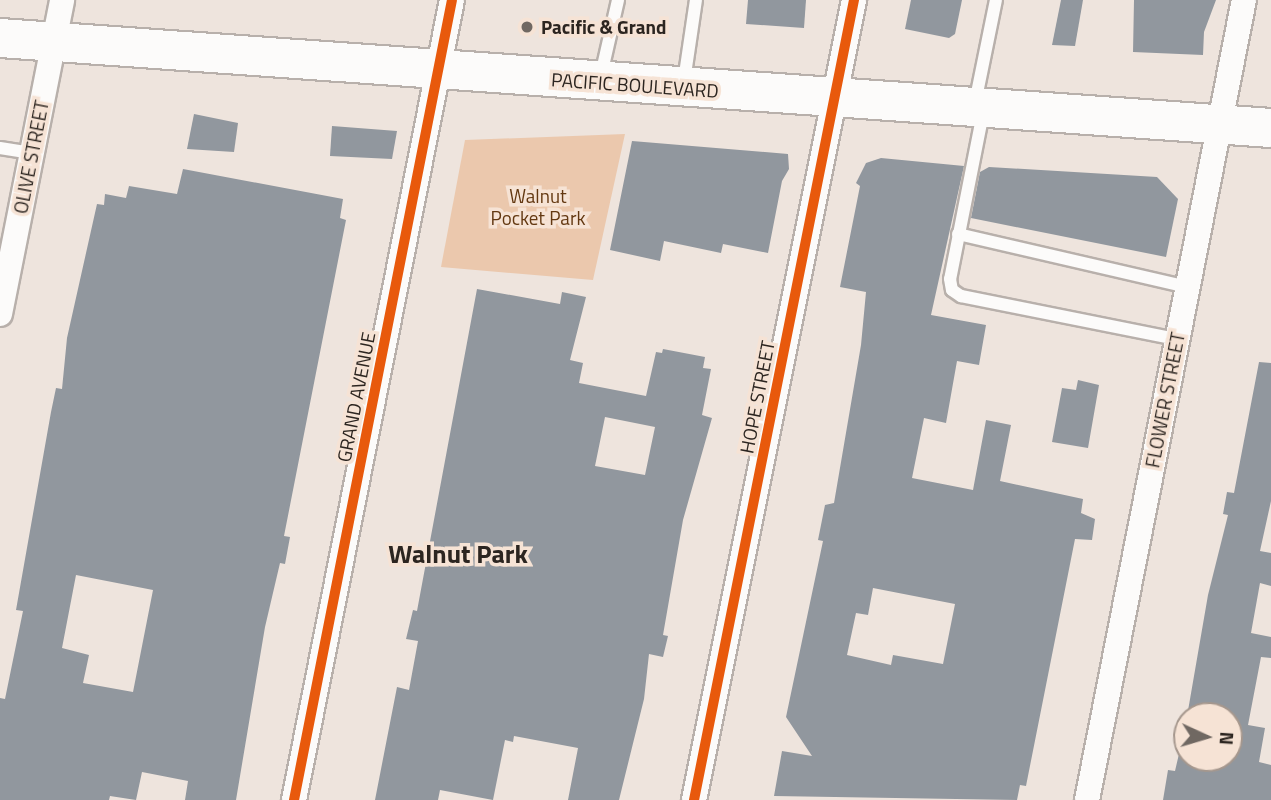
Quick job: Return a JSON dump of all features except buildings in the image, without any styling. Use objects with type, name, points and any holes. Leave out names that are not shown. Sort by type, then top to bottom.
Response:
[{"type":"main road","name":"PACIFIC BOULEVARD","points":[[0,38],[683,89],[1271,128]]},
{"type":"street","name":"OLIVE STREET","points":[[0,314],[4,277],[62,0]]},
{"type":"street","name":"GRAND AVENUE","points":[[294,800],[453,0]]},
{"type":"street","name":"HOPE STREET","points":[[694,800],[854,0]]},
{"type":"street","name":"FLOWER STREET","points":[[1087,800],[1244,0]]},
{"type":"lane","points":[[600,82],[618,0]]},
{"type":"lane","points":[[683,89],[696,0]]},
{"type":"lane","points":[[996,0],[950,279],[952,290],[961,296],[1177,339]]},
{"type":"lane","points":[[0,148],[32,153]]},
{"type":"lane","points":[[958,234],[1187,287]]},
{"type":"green space","name":"Walnut Pocket Park","points":[[625,134],[593,280],[441,267],[465,140]]},
{"type":"cycle path","points":[[294,800],[452,0]]},
{"type":"cycle path","points":[[694,800],[854,0]]},
{"type":"place","name":"Pacific & Grand","points":[[527,27]]},
{"type":"district","name":"Walnut Park","points":[[458,554]]}]
